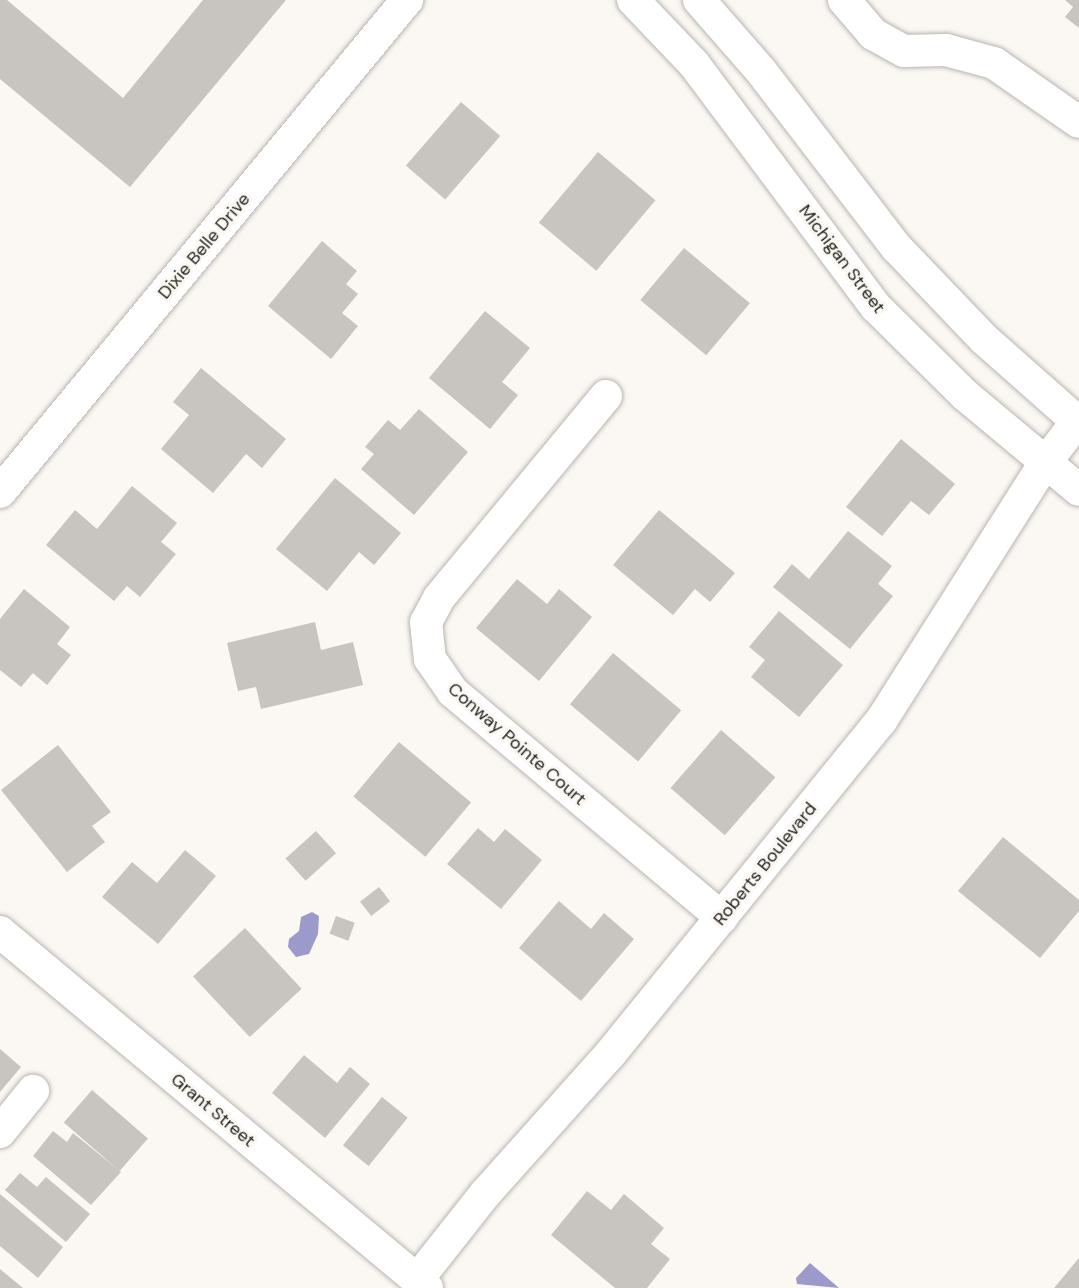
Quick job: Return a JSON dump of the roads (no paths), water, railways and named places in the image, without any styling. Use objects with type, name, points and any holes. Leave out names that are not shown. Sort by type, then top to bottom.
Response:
[{"type":"street","name":"Dixie Belle Drive","points":[[0,492],[407,0]]},
{"type":"street","name":"Michigan Street","points":[[633,0],[694,64],[876,307],[965,395],[1079,490]]},
{"type":"street","points":[[699,0],[761,70],[897,248],[984,339],[1078,422]]},
{"type":"street","points":[[844,0],[873,34],[904,51],[946,50],[994,63],[1079,122]]},
{"type":"street","name":"Conway Pointe Court","points":[[606,396],[438,598],[426,622],[430,659],[453,692],[722,918]]},
{"type":"street","name":"Roberts Boulevard","points":[[422,1284],[485,1194],[611,1053],[881,721],[1045,463],[1078,422]]},
{"type":"street","name":"Grant Street","points":[[0,932],[422,1284]]},
{"type":"street","points":[[0,1132],[33,1091]]},
{"type":"water","points":[[312,912],[319,916],[318,934],[309,954],[296,957],[288,947],[289,939],[299,931],[301,917]]},
{"type":"water","points":[[810,1263],[839,1288],[797,1284],[796,1278]]}]
